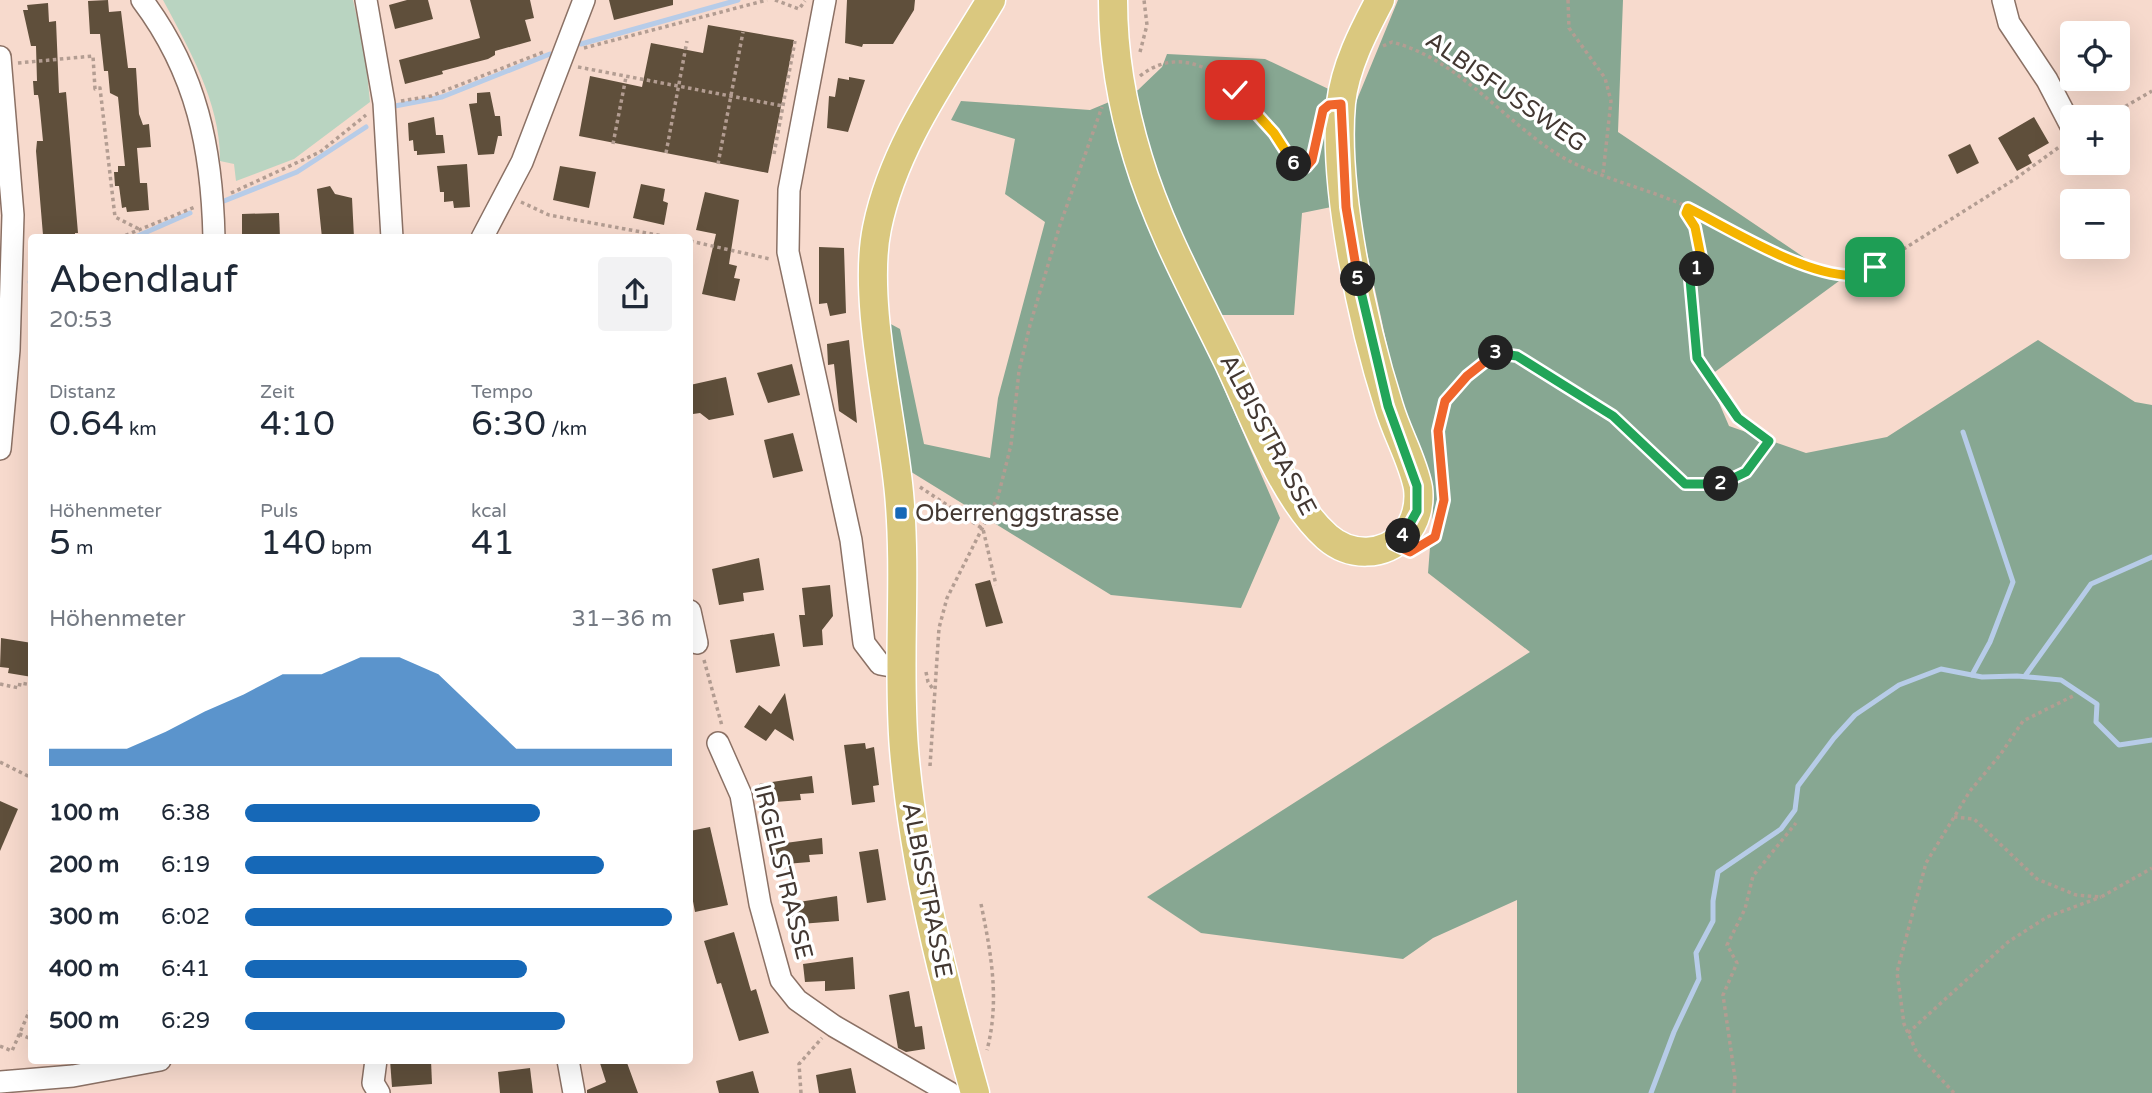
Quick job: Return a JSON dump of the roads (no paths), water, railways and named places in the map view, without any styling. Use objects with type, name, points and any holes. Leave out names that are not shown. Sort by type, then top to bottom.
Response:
[{"type":"main road","name":"ALBISSTRASSE","points":[[975,1093],[937,957],[920,880],[904,745],[904,572],[898,482],[878,326],[873,257],[876,231],[892,179],[915,127],[991,0]]},
{"type":"main road","name":"ALBISSTRASSE","points":[[1113,0],[1132,82],[1139,161],[1160,218],[1290,488],[1308,516],[1334,542],[1358,552],[1384,548],[1405,534],[1414,519],[1417,486],[1388,406],[1367,319],[1346,207],[1340,136],[1343,88],[1352,58],[1380,0]]},
{"type":"street","points":[[142,0],[160,24],[190,86],[206,138],[214,234]]},
{"type":"street","points":[[366,0],[384,103],[392,234]]},
{"type":"street","points":[[484,234],[506,196],[584,0]]},
{"type":"street","points":[[825,0],[789,190],[789,260],[851,540],[864,643],[880,664],[902,668]]},
{"type":"street","points":[[2003,0],[2009,23],[2047,80],[2060,105]]},
{"type":"street","points":[[0,57],[13,215],[9,351],[0,449]]},
{"type":"street","points":[[693,625],[697,643]]},
{"type":"street","name":"IRGELSTRASSE","points":[[718,743],[741,796],[760,904],[781,980],[797,1000],[834,1026],[950,1093]]},
{"type":"street","points":[[0,1082],[73,1084],[146,1064]]},
{"type":"street","points":[[375,1064],[373,1083],[379,1093]]},
{"type":"street","points":[[569,1064],[574,1093]]},
{"type":"waterway","points":[[581,44],[738,0]]},
{"type":"waterway","points":[[395,106],[442,97],[550,54]]},
{"type":"waterway","points":[[224,201],[297,172],[366,127]]},
{"type":"waterway","points":[[142,234],[190,213]]},
{"type":"waterway","points":[[1963,432],[2013,582],[1990,642],[1972,675]]},
{"type":"waterway","points":[[2025,676],[2091,584],[2152,557]]},
{"type":"waterway","points":[[1651,1093],[1674,1032],[1699,979],[1696,953],[1713,921],[1718,872],[1781,829],[1795,810],[1798,786],[1855,715],[1899,685],[1941,669],[1982,677],[2017,676],[2061,680],[2097,704],[2096,722],[2119,745],[2152,740]]},
{"type":"place","name":"Oberrenggstrasse","points":[[901,513]]}]
